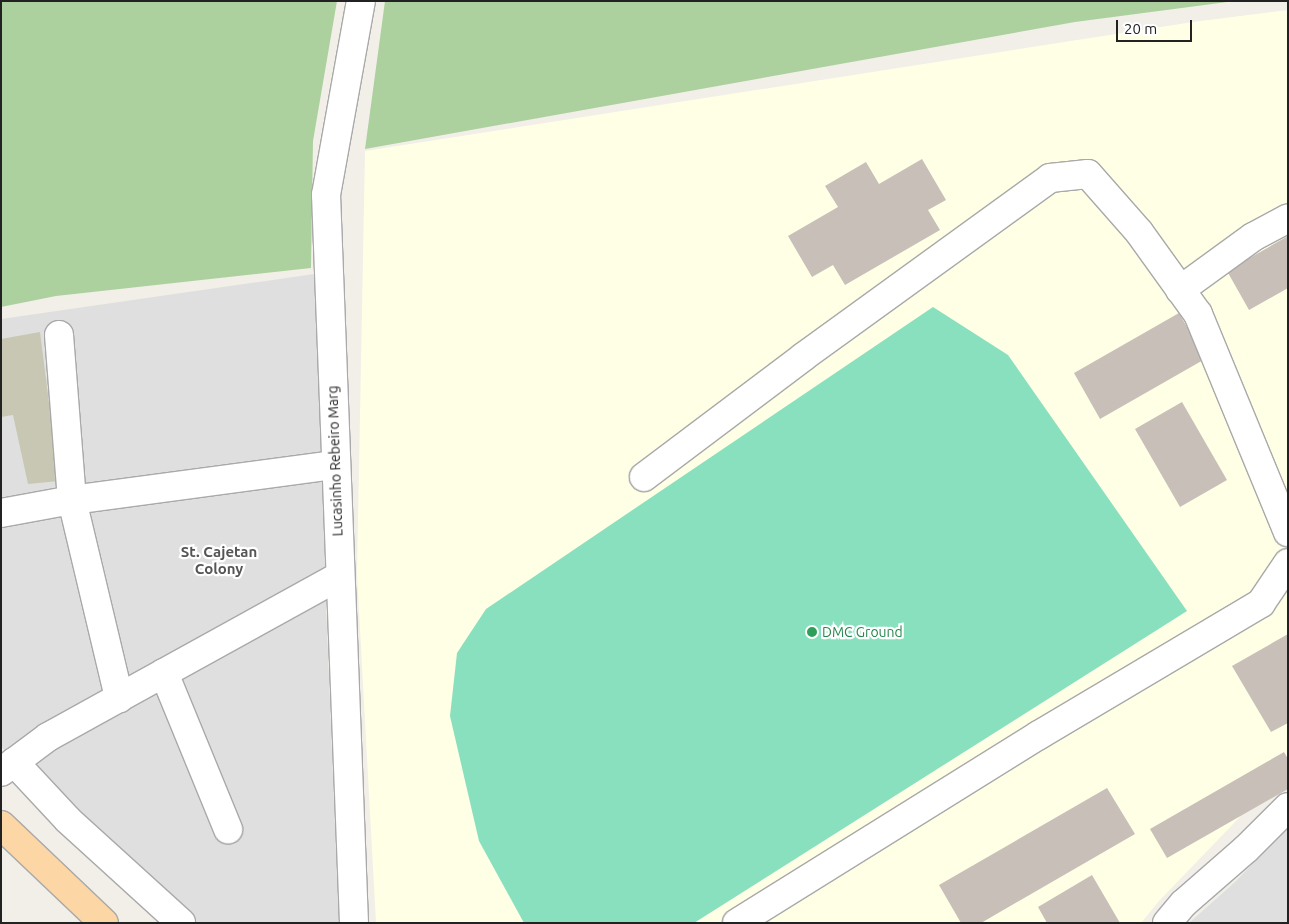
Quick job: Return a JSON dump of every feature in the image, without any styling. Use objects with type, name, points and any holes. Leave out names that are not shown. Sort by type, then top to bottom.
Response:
[{"type":"main road","points":[[1,826],[104,923]]},
{"type":"street","name":"Lucasinho Rebeiro Marg","points":[[354,923],[326,195],[361,1]]},
{"type":"street","points":[[644,477],[803,357],[1050,178],[1088,174],[1139,232],[1198,314],[1288,532]]},
{"type":"street","points":[[1180,290],[1253,237],[1288,218]]},
{"type":"street","points":[[58,335],[72,500],[119,698]]},
{"type":"street","points":[[1,512],[72,500],[335,465]]},
{"type":"street","points":[[1260,603],[1288,563]]},
{"type":"street","points":[[181,923],[8,767],[48,737],[340,576]]},
{"type":"street","points":[[737,923],[1039,735],[1260,603],[1288,593]]},
{"type":"street","points":[[164,673],[228,829]]},
{"type":"street","points":[[1167,923],[1184,903],[1246,849],[1288,807]]},
{"type":"shaded area","points":[[1288,10],[1288,767],[1159,901],[1141,923],[376,923],[357,574],[365,151],[1193,22]]},
{"type":"shaded area","points":[[321,273],[326,604],[339,923],[198,923],[1,747],[1,319]]},
{"type":"shaded area","points":[[40,332],[59,481],[28,484],[13,415],[1,417],[1,339]]},
{"type":"shaded area","points":[[1288,827],[1288,923],[1189,923],[1235,882]]},
{"type":"green space","points":[[1,1],[337,1],[313,141],[311,268],[56,296],[1,307]]},
{"type":"green space","points":[[385,1],[1235,1],[1075,22],[365,149]]},
{"type":"green space","name":"DMC Ground","points":[[933,307],[1008,355],[1187,611],[694,923],[524,923],[479,841],[450,716],[457,653],[486,609]]},
{"type":"building","points":[[922,159],[946,200],[928,210],[940,230],[845,285],[833,265],[812,277],[788,236],[838,207],[825,186],[866,162],[879,184]]},
{"type":"building","points":[[1288,236],[1288,288],[1249,310],[1227,271]]},
{"type":"building","points":[[1179,313],[1205,359],[1100,419],[1074,373]]},
{"type":"building","points":[[1182,402],[1227,480],[1180,507],[1135,429]]},
{"type":"building","points":[[1288,634],[1288,723],[1271,732],[1232,666]]},
{"type":"building","points":[[1284,752],[1288,759],[1288,789],[1167,858],[1150,829]]},
{"type":"building","points":[[1107,788],[1135,834],[981,923],[961,923],[939,885]]},
{"type":"building","points":[[1092,875],[1120,923],[1047,923],[1038,907]]},
{"type":"place","name":"DMC Ground","points":[[812,632]]},
{"type":"district","name":"St. Cajetan Colony","points":[[219,560]]}]
